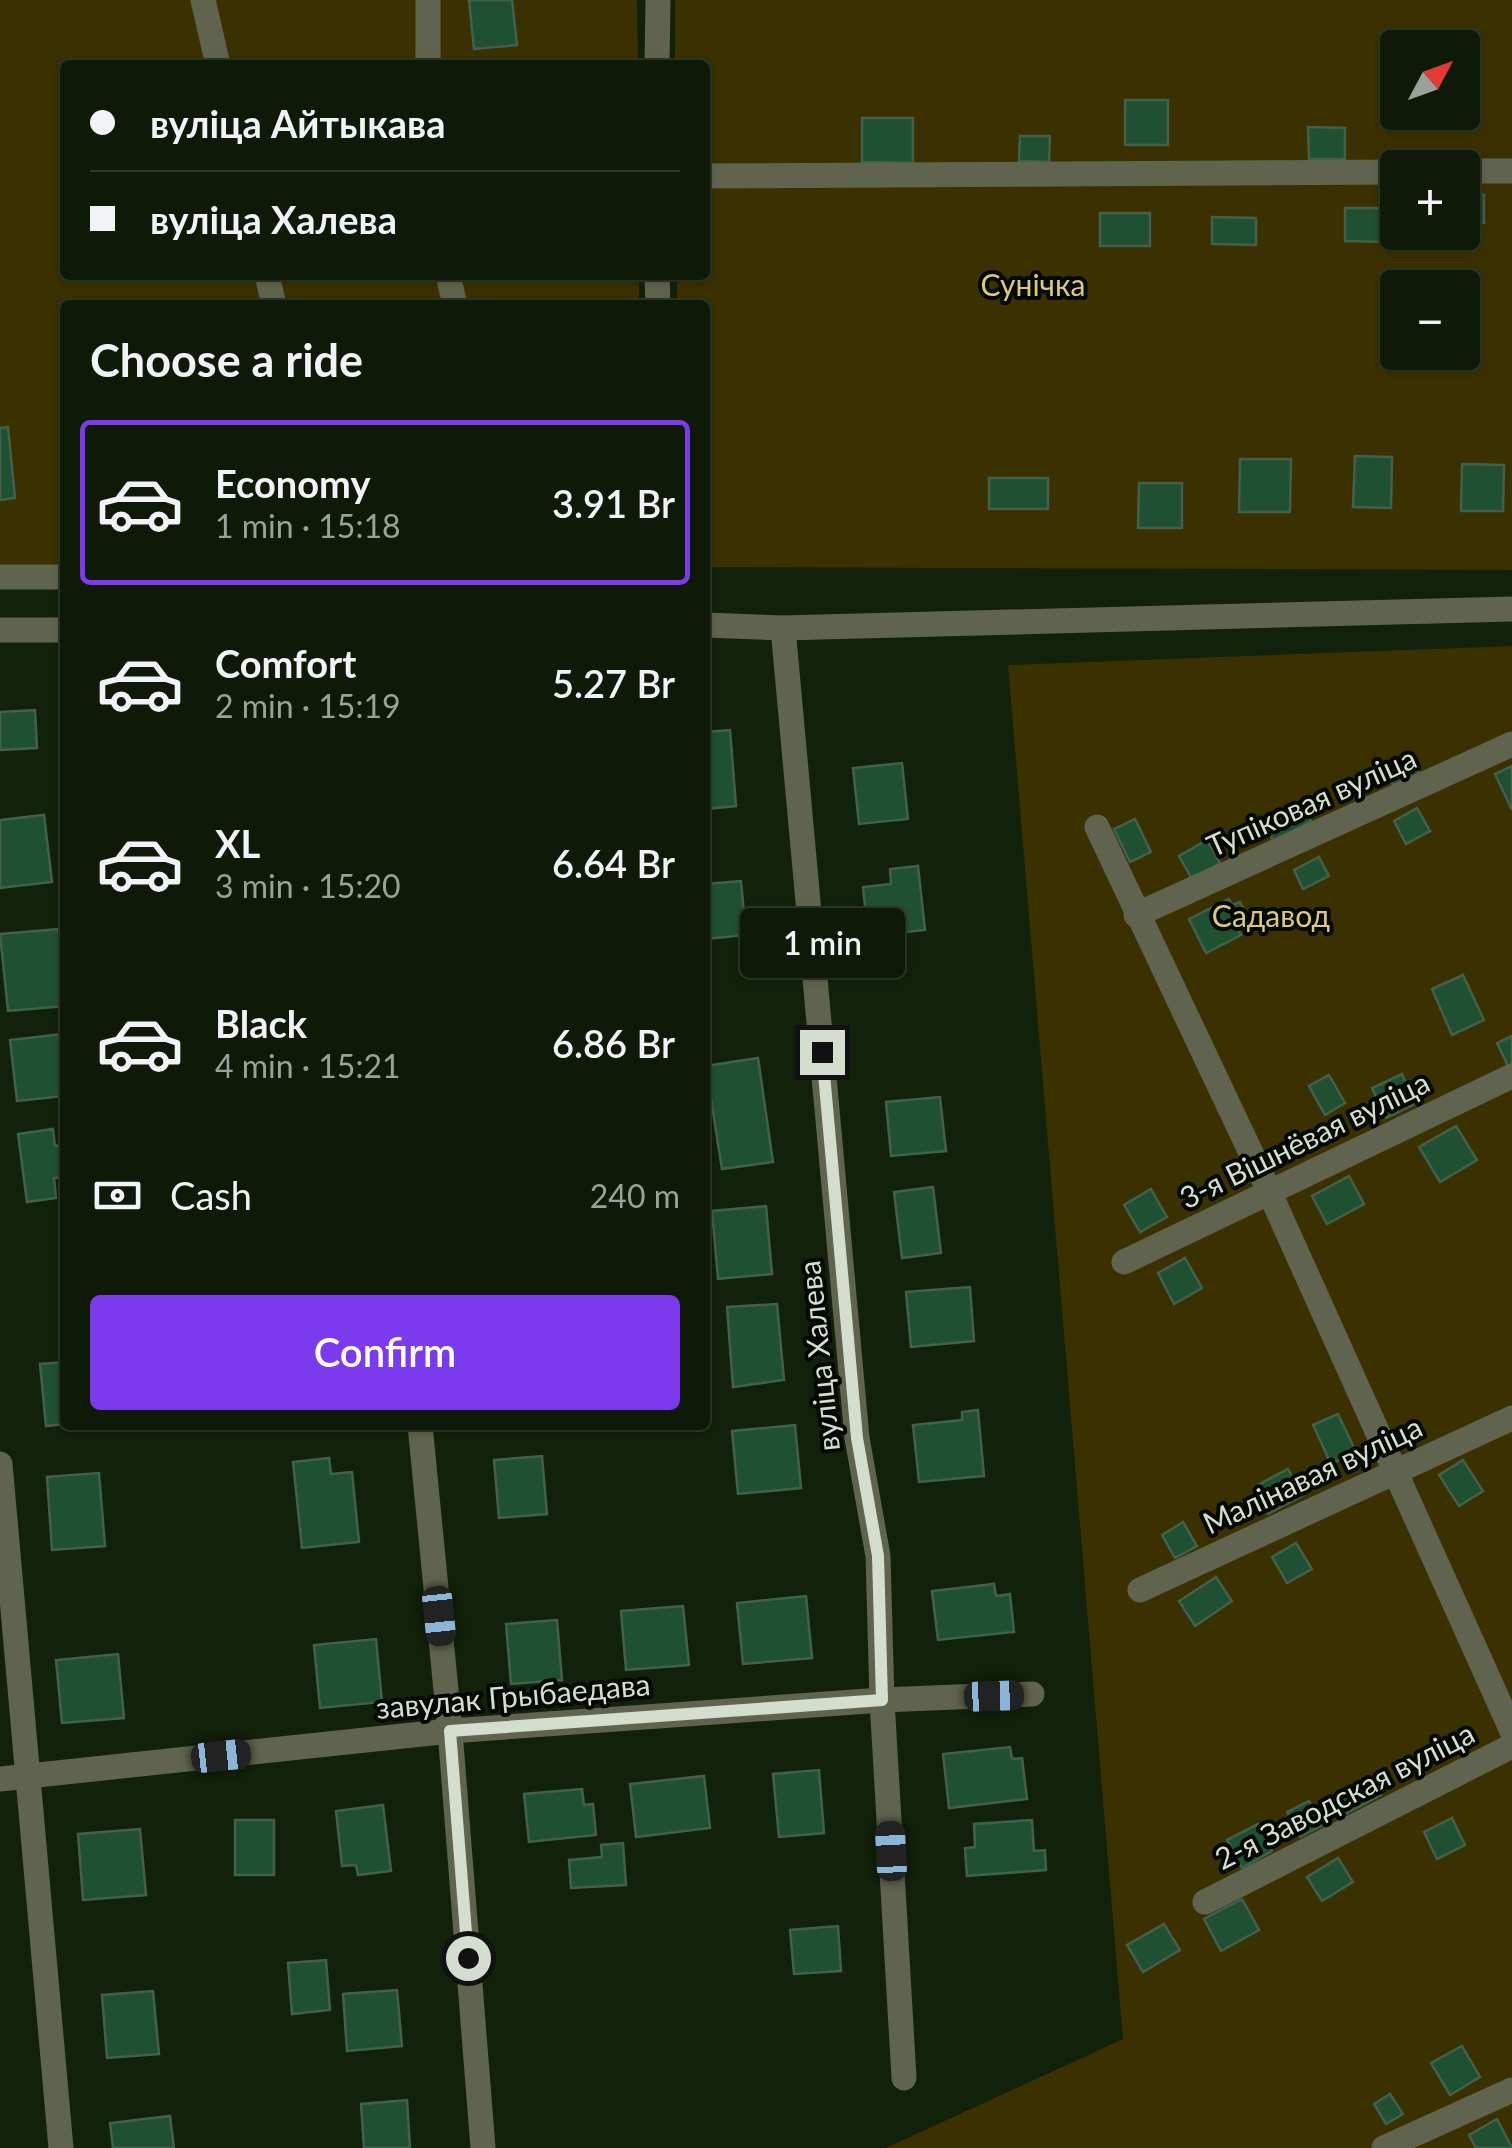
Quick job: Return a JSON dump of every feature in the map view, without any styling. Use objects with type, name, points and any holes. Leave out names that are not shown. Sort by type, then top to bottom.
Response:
[{"type":"street","points":[[203,0],[217,60]]},
{"type":"street","points":[[428,0],[428,60]]},
{"type":"street","points":[[657,60],[658,0]]},
{"type":"street","points":[[1480,171],[1512,171]]},
{"type":"street","points":[[710,176],[1380,172]]},
{"type":"street","points":[[0,577],[60,577]]},
{"type":"street","points":[[710,625],[783,628],[1512,609]]},
{"type":"street","name":"вуліца Халева","points":[[783,628],[857,1438],[878,1556],[882,1700],[904,2078]]},
{"type":"street","points":[[0,630],[60,630]]},
{"type":"street","name":"Тупіковая вуліца","points":[[1136,914],[1512,744]]},
{"type":"street","points":[[1097,827],[1268,1191],[1512,1731]]},
{"type":"street","name":"3-я Вішнёвая вуліца","points":[[1124,1262],[1512,1076]]},
{"type":"street","name":"Малінавая вуліца","points":[[1140,1590],[1512,1418]]},
{"type":"street","points":[[420,1430],[484,2148]]},
{"type":"street","points":[[0,1464],[61,2148]]},
{"type":"street","name":"завулак Грыбаедава","points":[[0,1779],[450,1731],[882,1700],[1032,1694]]},
{"type":"street","name":"2-я Заводская вуліца","points":[[1206,1902],[1512,1746]]},
{"type":"street","points":[[1384,2148],[1512,2090]]},
{"type":"green space","points":[[0,0],[637,0],[638,60],[60,60],[60,280],[639,280],[639,300],[60,300],[60,581],[0,582]]},
{"type":"green space","name":"Сунічка","points":[[675,0],[1512,0],[1512,570],[710,567],[710,300],[677,300],[677,280],[710,280],[710,60],[675,60]]},
{"type":"green space","name":"Садавод","points":[[1512,646],[1512,2148],[886,2148],[1123,2039],[1008,665]]},
{"type":"building","points":[[469,0],[512,0],[517,45],[474,49]]},
{"type":"building","points":[[1125,100],[1168,100],[1168,145],[1125,145]]},
{"type":"building","points":[[862,118],[913,118],[913,163],[862,162]]},
{"type":"building","points":[[1308,127],[1345,128],[1345,159],[1309,159]]},
{"type":"building","points":[[1020,136],[1050,136],[1049,162],[1019,161]]},
{"type":"building","points":[[1480,195],[1484,195],[1484,223],[1480,223]]},
{"type":"building","points":[[1345,208],[1380,208],[1380,242],[1345,241]]},
{"type":"building","points":[[1100,213],[1150,213],[1150,246],[1100,246]]},
{"type":"building","points":[[1212,217],[1256,218],[1256,245],[1212,244]]},
{"type":"building","points":[[8,427],[15,498],[0,500],[0,428]]},
{"type":"building","points":[[1355,456],[1392,457],[1391,508],[1353,507]]},
{"type":"building","points":[[1240,459],[1291,459],[1290,512],[1239,512]]},
{"type":"building","points":[[1462,464],[1504,465],[1503,511],[1461,511]]},
{"type":"building","points":[[989,478],[1048,478],[1048,509],[989,509]]},
{"type":"building","points":[[1139,483],[1182,483],[1182,528],[1138,528]]},
{"type":"building","points":[[35,710],[37,748],[0,750],[0,712]]},
{"type":"building","points":[[730,730],[736,806],[710,809],[710,732]]},
{"type":"building","points":[[1411,755],[1419,774],[1393,785],[1385,767]]},
{"type":"building","points":[[902,763],[908,819],[859,824],[853,768]]},
{"type":"building","points":[[1512,766],[1512,810],[1495,774]]},
{"type":"building","points":[[1302,805],[1311,821],[1274,842],[1265,826]]},
{"type":"building","points":[[1417,808],[1430,831],[1406,844],[1394,821]]},
{"type":"building","points":[[44,815],[52,882],[0,888],[0,820]]},
{"type":"building","points":[[1135,819],[1151,852],[1130,862],[1114,829]]},
{"type":"building","points":[[1207,840],[1220,863],[1192,879],[1179,856]]},
{"type":"building","points":[[1319,857],[1329,876],[1303,889],[1294,870]]},
{"type":"building","points":[[918,866],[925,930],[868,936],[863,887],[891,884],[890,869]]},
{"type":"building","points":[[741,881],[746,935],[710,939],[710,884]]},
{"type":"building","points":[[1229,899],[1232,905],[1240,902],[1250,921],[1237,927],[1241,935],[1206,953],[1189,919]]},
{"type":"building","points":[[58,929],[60,1006],[8,1011],[0,934]]},
{"type":"building","points":[[1463,975],[1484,1020],[1452,1035],[1432,989]]},
{"type":"building","points":[[60,1034],[60,1097],[17,1101],[10,1040]]},
{"type":"building","points":[[1512,1036],[1512,1065],[1508,1066],[1497,1043]]},
{"type":"building","points":[[758,1058],[773,1162],[722,1169],[710,1099],[710,1065]]},
{"type":"building","points":[[1402,1074],[1415,1104],[1386,1118],[1372,1088]]},
{"type":"building","points":[[1329,1075],[1345,1103],[1325,1115],[1309,1086]]},
{"type":"building","points":[[940,1097],[946,1151],[891,1156],[886,1102]]},
{"type":"building","points":[[1456,1126],[1477,1160],[1440,1182],[1419,1147]]},
{"type":"building","points":[[53,1129],[55,1146],[60,1145],[60,1177],[54,1178],[56,1198],[27,1202],[18,1134]]},
{"type":"building","points":[[1349,1176],[1364,1204],[1327,1224],[1312,1196]]},
{"type":"building","points":[[933,1187],[941,1253],[902,1258],[894,1192]]},
{"type":"building","points":[[1151,1189],[1167,1217],[1140,1232],[1124,1205]]},
{"type":"building","points":[[766,1206],[772,1274],[718,1279],[712,1211]]},
{"type":"building","points":[[1185,1258],[1202,1288],[1174,1304],[1158,1273]]},
{"type":"building","points":[[970,1287],[974,1341],[911,1347],[906,1292]]},
{"type":"building","points":[[777,1304],[784,1380],[733,1387],[727,1307]]},
{"type":"building","points":[[60,1362],[60,1425],[46,1426],[40,1364]]},
{"type":"building","points":[[978,1410],[984,1476],[919,1482],[913,1425],[962,1420],[962,1412]]},
{"type":"building","points":[[1338,1414],[1356,1452],[1331,1464],[1313,1425]]},
{"type":"building","points":[[795,1425],[801,1488],[738,1494],[732,1431]]},
{"type":"building","points":[[542,1456],[547,1514],[499,1518],[494,1460]]},
{"type":"building","points":[[329,1458],[331,1474],[352,1472],[359,1542],[302,1548],[293,1462]]},
{"type":"building","points":[[1463,1460],[1483,1491],[1459,1506],[1439,1475]]},
{"type":"building","points":[[1288,1469],[1302,1496],[1268,1514],[1254,1487]]},
{"type":"building","points":[[99,1473],[105,1546],[52,1550],[47,1477]]},
{"type":"building","points":[[1183,1522],[1197,1546],[1175,1558],[1162,1535]]},
{"type":"building","points":[[1296,1543],[1312,1569],[1287,1583],[1272,1557]]},
{"type":"building","points":[[1216,1577],[1232,1601],[1195,1626],[1179,1601]]},
{"type":"building","points":[[994,1584],[996,1596],[1010,1594],[1014,1632],[938,1640],[932,1591]]},
{"type":"building","points":[[806,1596],[812,1658],[743,1664],[737,1603]]},
{"type":"building","points":[[683,1606],[689,1665],[626,1670],[621,1611]]},
{"type":"building","points":[[557,1620],[562,1680],[511,1684],[506,1624]]},
{"type":"building","points":[[376,1639],[382,1702],[320,1708],[314,1645]]},
{"type":"building","points":[[118,1654],[124,1718],[62,1723],[56,1660]]},
{"type":"building","points":[[1010,1747],[1012,1759],[1022,1758],[1027,1799],[949,1808],[943,1754]]},
{"type":"building","points":[[819,1770],[824,1833],[779,1837],[773,1774]]},
{"type":"building","points":[[704,1776],[710,1828],[636,1837],[630,1784]]},
{"type":"building","points":[[1371,1777],[1381,1795],[1347,1813],[1338,1796]]},
{"type":"building","points":[[582,1789],[584,1805],[593,1804],[596,1835],[529,1842],[524,1794]]},
{"type":"building","points":[[1309,1801],[1321,1826],[1300,1837],[1287,1812]]},
{"type":"building","points":[[383,1805],[391,1871],[358,1875],[356,1865],[342,1866],[336,1811]]},
{"type":"building","points":[[1452,1818],[1465,1845],[1437,1859],[1424,1832]]},
{"type":"building","points":[[235,1820],[274,1820],[274,1875],[235,1875]]},
{"type":"building","points":[[1032,1820],[1034,1851],[1045,1850],[1046,1870],[967,1876],[965,1848],[975,1847],[974,1824]]},
{"type":"building","points":[[1258,1824],[1272,1851],[1242,1868],[1227,1840]]},
{"type":"building","points":[[140,1829],[146,1895],[83,1900],[78,1834]]},
{"type":"building","points":[[623,1843],[626,1885],[571,1888],[569,1860],[602,1857],[601,1845]]},
{"type":"building","points":[[1338,1858],[1353,1882],[1322,1901],[1307,1877]]},
{"type":"building","points":[[1242,1899],[1259,1930],[1221,1951],[1204,1919]]},
{"type":"building","points":[[1164,1924],[1180,1950],[1143,1972],[1127,1945]]},
{"type":"building","points":[[838,1926],[841,1971],[794,1974],[790,1930]]},
{"type":"building","points":[[326,1960],[330,2010],[292,2014],[288,1963]]},
{"type":"building","points":[[397,1990],[402,2046],[347,2051],[343,1994]]},
{"type":"building","points":[[153,1991],[159,2054],[107,2058],[102,1995]]},
{"type":"building","points":[[1462,2046],[1480,2077],[1450,2095],[1431,2063]]},
{"type":"building","points":[[1390,2094],[1403,2114],[1386,2124],[1374,2104]]},
{"type":"building","points":[[407,2100],[410,2148],[364,2148],[361,2104]]},
{"type":"building","points":[[170,2116],[174,2148],[113,2148],[110,2123]]},
{"type":"building","points":[[1497,2119],[1512,2148],[1476,2148],[1469,2135]]},
{"type":"route","points":[[468,1958],[450,1731],[882,1700],[878,1556],[857,1438],[822,1052]]}]
